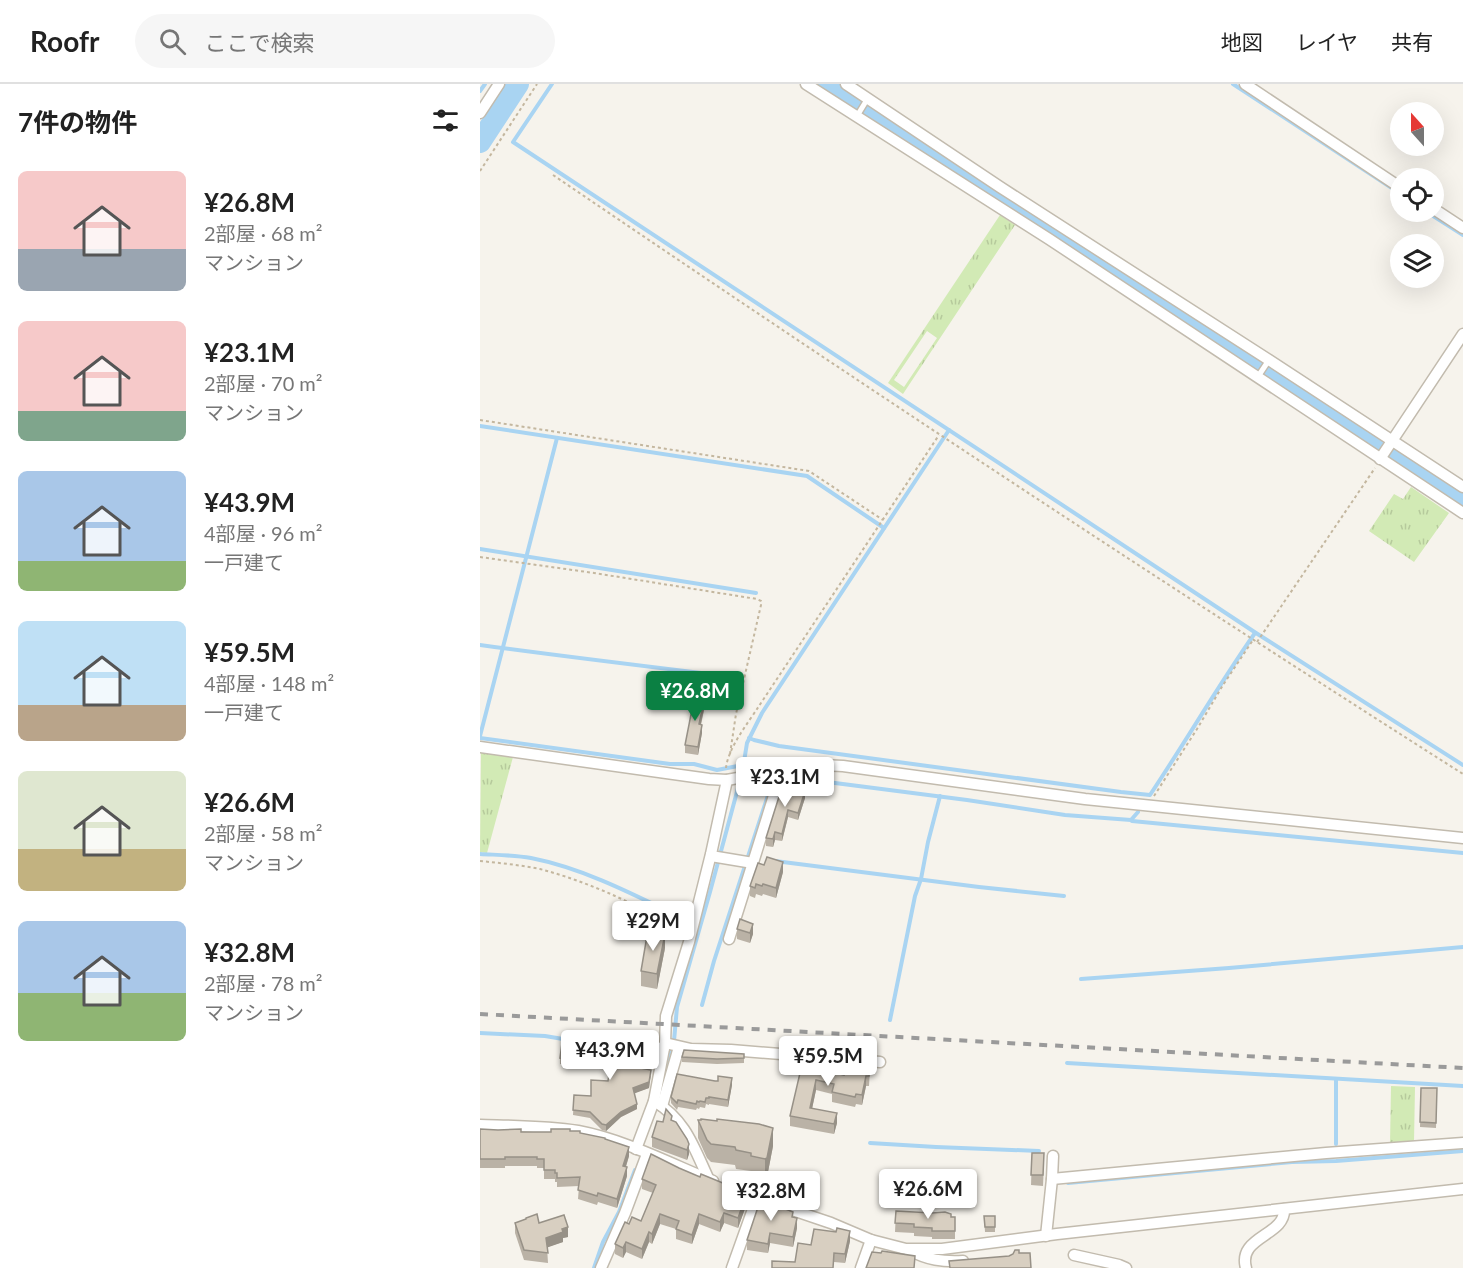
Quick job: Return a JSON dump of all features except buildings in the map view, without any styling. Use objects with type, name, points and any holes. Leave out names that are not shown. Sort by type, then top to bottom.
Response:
[{"type":"street","points":[[480,113],[499,84]]},
{"type":"street","points":[[806,84],[858,114],[1259,376],[1386,450],[1463,487]]},
{"type":"street","points":[[846,84],[867,100],[1268,362],[1386,450],[1463,513]]},
{"type":"street","points":[[1245,84],[1390,181]]},
{"type":"street","points":[[1444,216],[1463,228]]},
{"type":"street","points":[[1386,450],[1463,334]]},
{"type":"street","points":[[480,747],[728,780],[796,767],[843,766],[1085,799],[1463,838]]},
{"type":"street","points":[[636,1149],[658,1103],[670,1046],[666,1016],[716,857],[728,780]]},
{"type":"street","points":[[729,939],[749,862],[777,786]]},
{"type":"street","points":[[716,857],[749,862]]},
{"type":"street","points":[[577,1046],[670,1046],[880,1062]]},
{"type":"street","points":[[658,1103],[686,1130],[710,1180]]},
{"type":"street","points":[[480,1125],[528,1126],[577,1131],[619,1142],[757,1198],[831,1223],[871,1240],[906,1249],[935,1265],[978,1260]]},
{"type":"street","points":[[1052,1179],[1314,1154],[1463,1143]]},
{"type":"street","points":[[601,1268],[647,1154]]},
{"type":"street","points":[[1046,1236],[1053,1156]]},
{"type":"street","points":[[906,1249],[942,1249],[1463,1189]]},
{"type":"street","points":[[732,1268],[757,1198]]},
{"type":"street","points":[[1246,1268],[1244,1259],[1246,1251],[1280,1222],[1285,1216],[1284,1209]]},
{"type":"street","points":[[861,1268],[871,1240]]},
{"type":"street","points":[[1074,1255],[1126,1268]]},
{"type":"lane","points":[[858,114],[867,100]]},
{"type":"lane","points":[[1259,376],[1268,362]]},
{"type":"path","points":[[480,171],[537,84]]},
{"type":"path","points":[[553,175],[948,440],[1463,774]]},
{"type":"path","points":[[480,420],[809,471],[881,522]]},
{"type":"path","points":[[726,765],[730,754],[759,706],[941,435]]},
{"type":"path","points":[[1148,806],[1223,685],[1254,640],[1262,634],[1386,450]]},
{"type":"path","points":[[480,557],[617,576],[761,601],[736,714],[730,754]]},
{"type":"path","points":[[480,861],[515,864],[542,870],[601,890],[642,909],[691,938]]},
{"type":"green space","points":[[1000,215],[1015,225],[903,394],[888,383]],"holes":[[[927,331],[937,338],[904,387],[894,380]]]},
{"type":"green space","points":[[1411,487],[1449,513],[1414,562],[1369,531],[1394,494],[1403,499]]},
{"type":"green space","points":[[481,752],[513,757],[487,853],[480,852]]},
{"type":"green space","points":[[1391,1086],[1415,1087],[1414,1142],[1390,1145]]},
{"type":"waterway","points":[[480,91],[485,84]]},
{"type":"waterway","points":[[480,142],[518,84]]},
{"type":"waterway","points":[[552,84],[513,142],[1256,633],[1463,765]]},
{"type":"waterway","points":[[827,84],[1463,501]]},
{"type":"waterway","points":[[1233,84],[1390,187]]},
{"type":"waterway","points":[[1443,222],[1463,235]]},
{"type":"waterway","points":[[480,426],[807,476],[884,528]]},
{"type":"waterway","points":[[743,768],[747,743],[762,713],[949,430]]},
{"type":"waterway","points":[[480,736],[557,438]]},
{"type":"waterway","points":[[480,549],[756,593]]},
{"type":"waterway","points":[[749,738],[779,746],[1150,795],[1255,633]]},
{"type":"waterway","points":[[480,645],[701,673],[718,676],[722,681]]},
{"type":"waterway","points":[[480,738],[670,764],[694,764],[717,770],[743,765]]},
{"type":"waterway","points":[[702,1005],[772,783],[780,780],[804,779],[1065,815],[1131,820],[1138,812]]},
{"type":"waterway","points":[[663,1080],[674,1041],[677,1007],[738,788]]},
{"type":"waterway","points":[[890,1020],[915,896],[940,796]]},
{"type":"waterway","points":[[1132,821],[1463,853]]},
{"type":"waterway","points":[[480,854],[531,858],[550,862],[606,882],[678,916]]},
{"type":"waterway","points":[[775,861],[1064,896]]},
{"type":"waterway","points":[[1081,979],[1463,947]]},
{"type":"waterway","points":[[480,1033],[563,1039]]},
{"type":"waterway","points":[[1067,1063],[1463,1086]]},
{"type":"waterway","points":[[1336,1079],[1336,1144]]},
{"type":"waterway","points":[[870,1143],[1039,1151]]},
{"type":"waterway","points":[[1068,1183],[1292,1162],[1336,1161],[1463,1151]]},
{"type":"waterway","points":[[594,1268],[635,1170]]},
{"type":"railway","points":[[480,1014],[1463,1068]]}]
